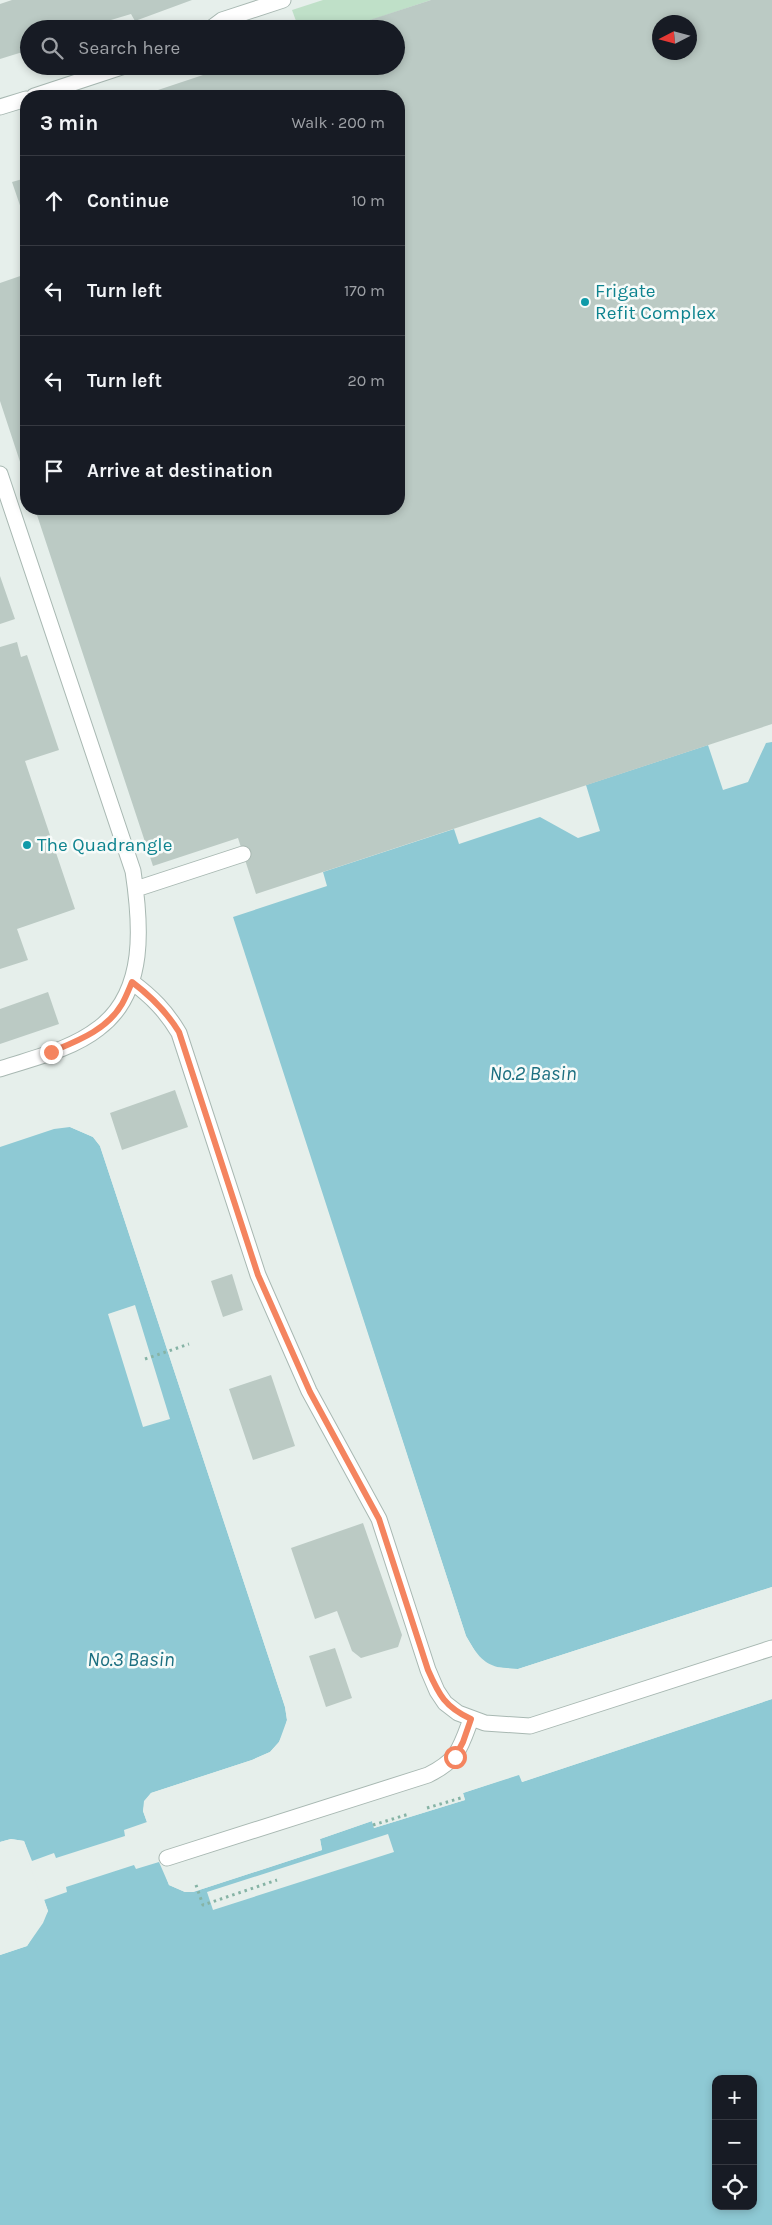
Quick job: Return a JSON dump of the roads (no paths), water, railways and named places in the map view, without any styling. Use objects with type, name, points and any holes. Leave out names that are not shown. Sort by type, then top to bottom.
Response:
[{"type":"lane","points":[[222,20],[283,0]]},
{"type":"lane","points":[[52,90],[98,75]]},
{"type":"lane","points":[[0,107],[20,101]]},
{"type":"lane","points":[[0,474],[130,862],[136,889],[138,926],[136,961],[132,982],[122,1004],[99,1028],[78,1041],[0,1069]]},
{"type":"lane","points":[[136,889],[243,854]]},
{"type":"lane","points":[[132,982],[151,996],[167,1014],[179,1032],[258,1275],[310,1392],[379,1519],[428,1670],[445,1703],[458,1713],[485,1723],[530,1726],[772,1648]]},
{"type":"lane","points":[[167,1858],[428,1775],[442,1768],[455,1757],[463,1742],[471,1719]]},
{"type":"water","name":"No.2 Basin","points":[[772,742],[772,1587],[518,1669],[508,1669],[492,1665],[476,1652],[466,1636],[233,917],[327,886],[323,872],[454,829],[459,844],[540,817],[578,838],[600,831],[586,785],[708,745],[723,790],[748,782],[766,743]]},
{"type":"water","name":"No.3 Basin","points":[[70,1127],[93,1137],[100,1146],[285,1707],[287,1720],[284,1732],[279,1742],[270,1752],[252,1760],[151,1793],[145,1801],[143,1811],[169,1885],[185,1892],[193,1892],[322,1850],[320,1839],[372,1821],[374,1828],[465,1800],[463,1793],[520,1774],[522,1782],[772,1699],[772,2225],[0,2225],[0,1955],[27,1946],[48,1911],[24,1841],[11,1839],[0,1842],[0,1147],[54,1129]]},
{"type":"place","name":"Frigate Refit Complex","points":[[585,302]]},
{"type":"place","name":"The Quadrangle","points":[[27,845]]}]
